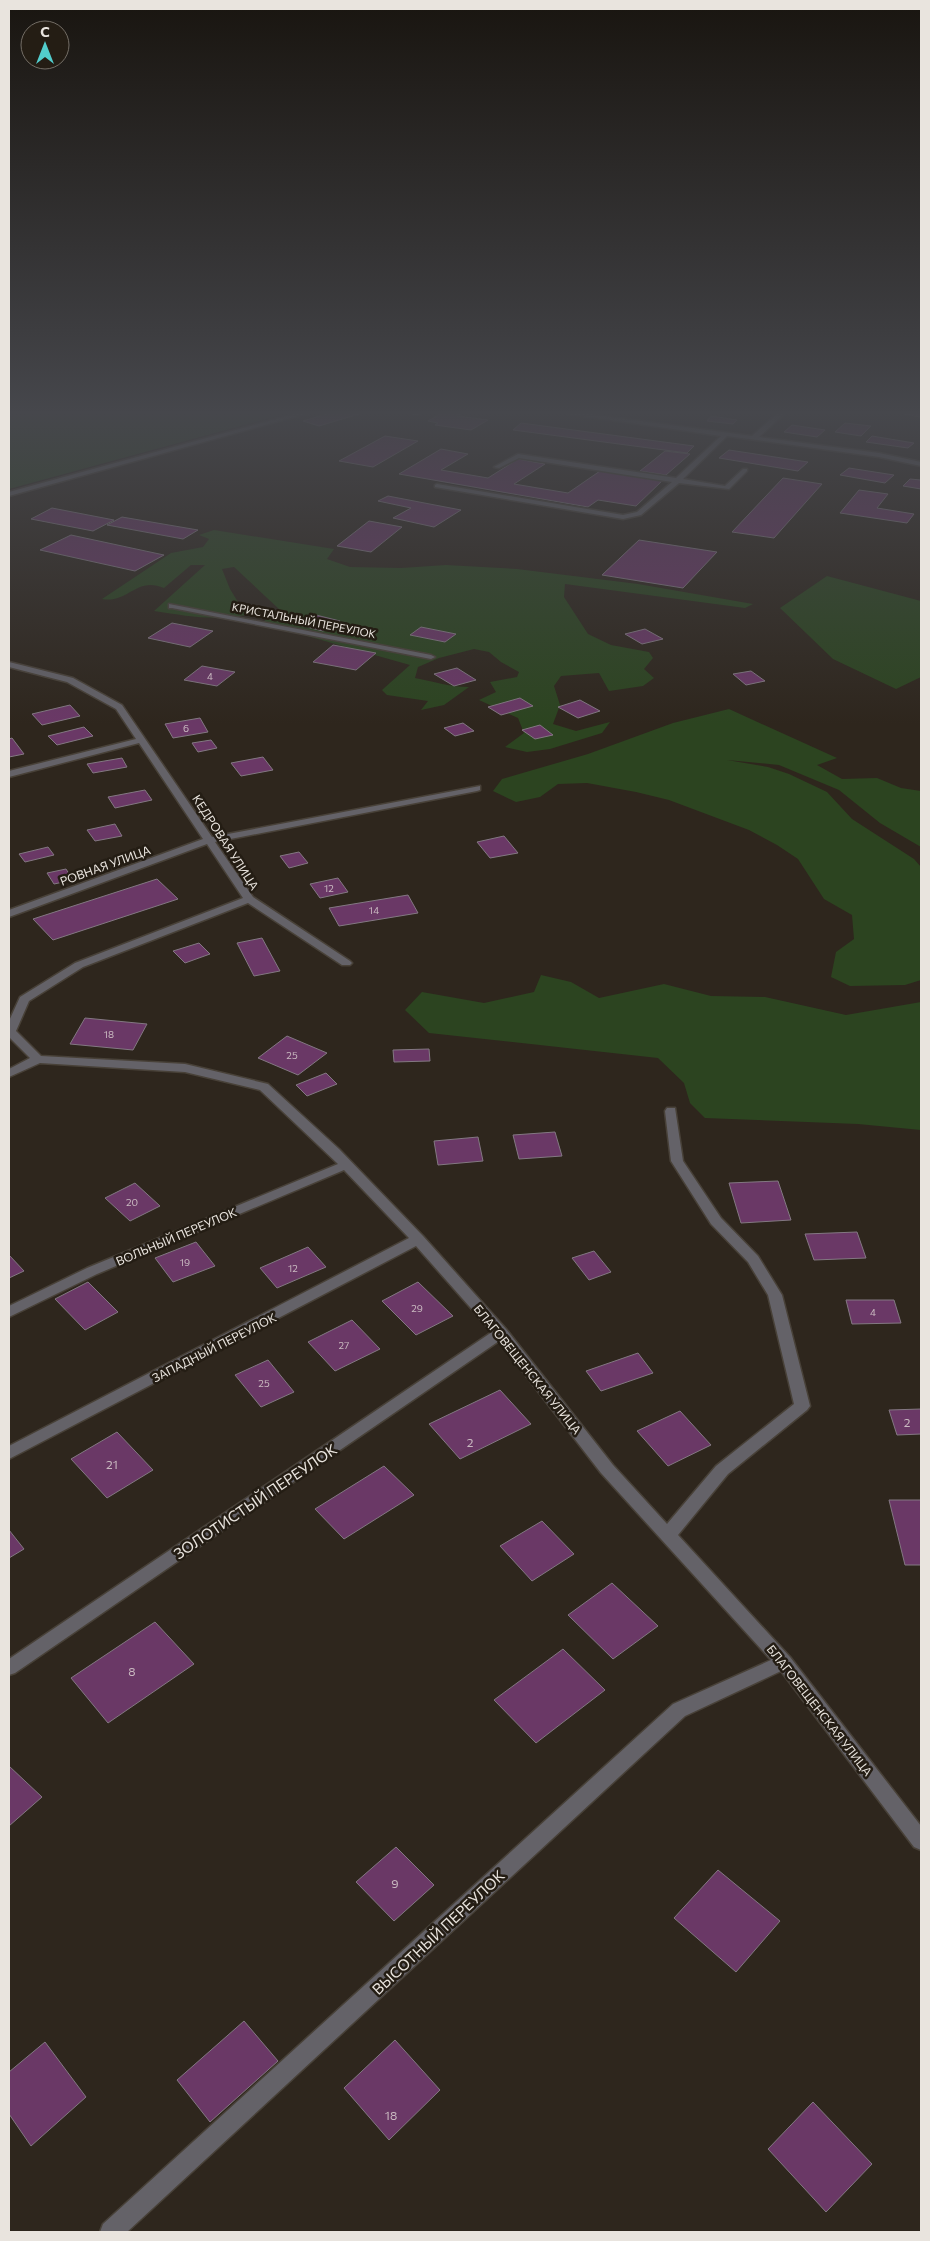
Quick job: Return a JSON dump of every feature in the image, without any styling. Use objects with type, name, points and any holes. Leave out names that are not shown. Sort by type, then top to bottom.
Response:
[{"type":"street","points":[[608,515],[623,517],[636,515]]},
{"type":"street","name":"КРИСТАЛЬНЫЙ ПЕРЕУЛОК","points":[[172,606],[431,656]]},
{"type":"street","name":"КЕДРОВАЯ УЛИЦА","points":[[9,665],[70,680],[118,707],[249,899],[79,965],[24,999],[10,1032],[38,1059]]},
{"type":"street","points":[[9,774],[142,740]]},
{"type":"street","name":"РОВНАЯ УЛИЦА","points":[[9,914],[210,840],[477,788]]},
{"type":"street","points":[[249,899],[346,963]]},
{"type":"street","points":[[9,1073],[38,1059]]},
{"type":"street","name":"БЛАГОВЕЩЕНСКАЯ УЛИЦА","points":[[38,1059],[185,1068],[264,1087],[346,1165],[418,1239],[501,1333],[607,1469],[784,1662],[921,1841]]},
{"type":"street","points":[[668,1535],[722,1470],[802,1406],[775,1295],[753,1259],[716,1221],[677,1161],[671,1111]]},
{"type":"street","name":"ВОЛЬНЫЙ ПЕРЕУЛОК","points":[[9,1312],[92,1271],[346,1165]]},
{"type":"street","name":"ЗАПАДНЫЙ ПЕРЕУЛОК","points":[[9,1453],[418,1239]]},
{"type":"street","name":"ЗОЛОТИСТЫЙ ПЕРЕУЛОК","points":[[9,1668],[501,1333]]},
{"type":"street","name":"ВЫСОТНЫЙ ПЕРЕУЛОК","points":[[111,2232],[679,1710],[784,1662]]},
{"type":"green space","points":[[214,530],[334,549],[327,559],[350,567],[401,568],[446,565],[517,569],[638,584],[753,604],[745,608],[565,584],[564,597],[588,634],[611,645],[649,652],[653,658],[644,669],[654,678],[643,686],[609,691],[599,673],[561,676],[554,686],[560,705],[553,724],[576,731],[610,722],[602,733],[550,749],[527,752],[505,747],[524,733],[518,718],[479,700],[496,692],[490,682],[517,677],[519,672],[501,662],[489,652],[474,649],[439,658],[418,667],[415,678],[469,687],[444,705],[421,710],[428,701],[387,695],[382,690],[410,665],[261,623],[280,610],[234,567],[222,569],[230,589],[246,615],[211,618],[154,611],[205,565],[191,565],[164,588],[146,585],[119,598],[102,599],[171,553],[203,547],[209,539],[199,535]]},
{"type":"green space","points":[[827,576],[921,601],[921,677],[896,689],[833,659],[780,608]]},
{"type":"green space","points":[[729,709],[837,758],[817,765],[842,779],[877,778],[901,788],[921,791],[921,847],[880,823],[839,790],[779,765],[727,760],[768,767],[789,774],[827,792],[852,819],[914,859],[921,867],[921,980],[905,985],[850,986],[831,977],[836,952],[854,939],[852,915],[824,899],[798,859],[749,830],[669,800],[587,783],[558,784],[540,797],[516,802],[493,791],[502,779],[588,754],[673,723]]},
{"type":"green space","points":[[541,975],[571,982],[599,998],[664,984],[711,996],[765,997],[846,1015],[921,1002],[921,1130],[858,1124],[705,1118],[690,1103],[684,1083],[658,1058],[429,1033],[405,1010],[422,992],[484,1003],[534,992]]},
{"type":"building","points":[[39,515],[86,515],[114,520],[93,531],[31,519]]},
{"type":"building","points":[[399,515],[454,515],[434,527],[393,518]]},
{"type":"building","points":[[748,515],[795,515],[774,538],[732,532]]},
{"type":"building","points":[[851,515],[914,515],[907,523]]},
{"type":"building","points":[[122,517],[198,530],[183,539],[107,525]]},
{"type":"building","points":[[369,521],[402,527],[371,552],[337,546]]},
{"type":"building","points":[[71,535],[164,555],[135,571],[40,550]]},
{"type":"building","points":[[639,540],[717,552],[683,588],[602,575]]},
{"type":"building","points":[[312,614],[340,621],[323,631],[295,624]]},
{"type":"building","points":[[172,623],[213,631],[190,647],[148,638]]},
{"type":"building","points":[[421,627],[456,634],[445,642],[410,635]]},
{"type":"building","points":[[645,629],[663,639],[642,644],[625,634]]},
{"type":"building","points":[[333,645],[376,653],[356,670],[313,662]]},
{"type":"building","points":[[202,666],[235,672],[217,686],[184,680]]},
{"type":"building","points":[[457,668],[476,680],[454,686],[434,674]]},
{"type":"building","points":[[751,671],[765,681],[746,685],[733,674]]},
{"type":"building","points":[[520,698],[533,706],[501,715],[488,707]]},
{"type":"building","points":[[580,700],[600,711],[578,718],[558,707]]},
{"type":"building","points":[[70,705],[80,716],[42,725],[32,714]]},
{"type":"building","points":[[200,718],[208,732],[173,738],[165,724]]},
{"type":"building","points":[[463,723],[474,731],[455,736],[444,728]]},
{"type":"building","points":[[540,725],[553,735],[535,739],[522,730]]},
{"type":"building","points":[[84,727],[93,736],[57,745],[48,736]]},
{"type":"building","points":[[12,738],[24,754],[9,757],[9,739]]},
{"type":"building","points":[[211,740],[217,748],[198,752],[192,743]]},
{"type":"building","points":[[263,757],[273,770],[241,776],[231,763]]},
{"type":"building","points":[[122,758],[127,767],[93,773],[87,764]]},
{"type":"building","points":[[145,790],[152,800],[115,808],[108,797]]},
{"type":"building","points":[[115,824],[122,836],[95,841],[87,830]]},
{"type":"building","points":[[504,836],[518,853],[490,858],[477,842]]},
{"type":"building","points":[[48,847],[54,855],[25,862],[19,854]]},
{"type":"building","points":[[299,852],[308,863],[289,868],[280,856]]},
{"type":"building","points":[[66,869],[73,880],[54,884],[47,873]]},
{"type":"building","points":[[338,878],[348,892],[320,898],[310,884]]},
{"type":"building","points":[[157,879],[178,899],[53,940],[33,919]]},
{"type":"building","points":[[408,895],[418,913],[339,926],[329,908]]},
{"type":"building","points":[[262,938],[280,971],[254,976],[237,943]]},
{"type":"building","points":[[199,943],[210,954],[185,963],[173,951]]},
{"type":"building","points":[[85,1018],[147,1024],[133,1050],[70,1044]]},
{"type":"building","points":[[287,1036],[327,1053],[298,1075],[258,1058]]},
{"type":"building","points":[[429,1049],[430,1061],[394,1062],[393,1050]]},
{"type":"building","points":[[326,1073],[337,1084],[307,1096],[296,1085]]},
{"type":"building","points":[[555,1132],[562,1156],[519,1159],[513,1135]]},
{"type":"building","points":[[478,1137],[483,1161],[438,1165],[434,1141]]},
{"type":"building","points":[[778,1181],[791,1220],[741,1223],[729,1183]]},
{"type":"building","points":[[135,1183],[160,1206],[130,1221],[105,1198]]},
{"type":"building","points":[[857,1232],[866,1258],[814,1260],[805,1234]]},
{"type":"building","points":[[196,1242],[215,1266],[173,1282],[155,1258]]},
{"type":"building","points":[[308,1247],[326,1267],[277,1288],[260,1268]]},
{"type":"building","points":[[594,1251],[611,1272],[589,1280],[572,1258]]},
{"type":"building","points":[[9,1255],[24,1271],[9,1278]]},
{"type":"building","points":[[88,1282],[118,1312],[85,1330],[55,1299]]},
{"type":"building","points":[[418,1282],[453,1316],[416,1335],[382,1301]]},
{"type":"building","points":[[846,1300],[894,1300],[901,1323],[852,1324]]},
{"type":"building","points":[[352,1320],[380,1349],[335,1371],[308,1342]]},
{"type":"building","points":[[638,1353],[653,1373],[601,1391],[586,1371]]},
{"type":"building","points":[[268,1360],[294,1392],[261,1407],[235,1375]]},
{"type":"building","points":[[500,1390],[531,1424],[460,1459],[429,1424]]},
{"type":"building","points":[[921,1409],[921,1434],[897,1435],[889,1410]]},
{"type":"building","points":[[680,1411],[711,1445],[668,1466],[637,1431]]},
{"type":"building","points":[[117,1432],[153,1470],[107,1498],[71,1459]]},
{"type":"building","points":[[384,1466],[414,1495],[344,1539],[315,1509]]},
{"type":"building","points":[[889,1500],[921,1500],[921,1565],[905,1565]]},
{"type":"building","points":[[542,1521],[574,1554],[532,1581],[500,1546]]},
{"type":"building","points":[[9,1530],[24,1549],[9,1558]]},
{"type":"building","points":[[612,1583],[658,1626],[613,1659],[568,1615]]},
{"type":"building","points":[[155,1622],[194,1664],[108,1723],[71,1678]]},
{"type":"building","points":[[563,1649],[605,1690],[536,1743],[494,1700]]},
{"type":"building","points":[[9,1766],[42,1797],[9,1826]]},
{"type":"building","points":[[396,1847],[434,1885],[394,1921],[356,1882]]},
{"type":"building","points":[[718,1870],[780,1921],[736,1972],[674,1918]]},
{"type":"building","points":[[244,2021],[278,2061],[210,2122],[177,2080]]},
{"type":"building","points":[[395,2040],[440,2090],[389,2140],[344,2088]]},
{"type":"building","points":[[45,2042],[86,2097],[31,2146],[9,2114],[9,2072]]},
{"type":"building","points":[[813,2102],[872,2164],[826,2212],[768,2149]]}]
